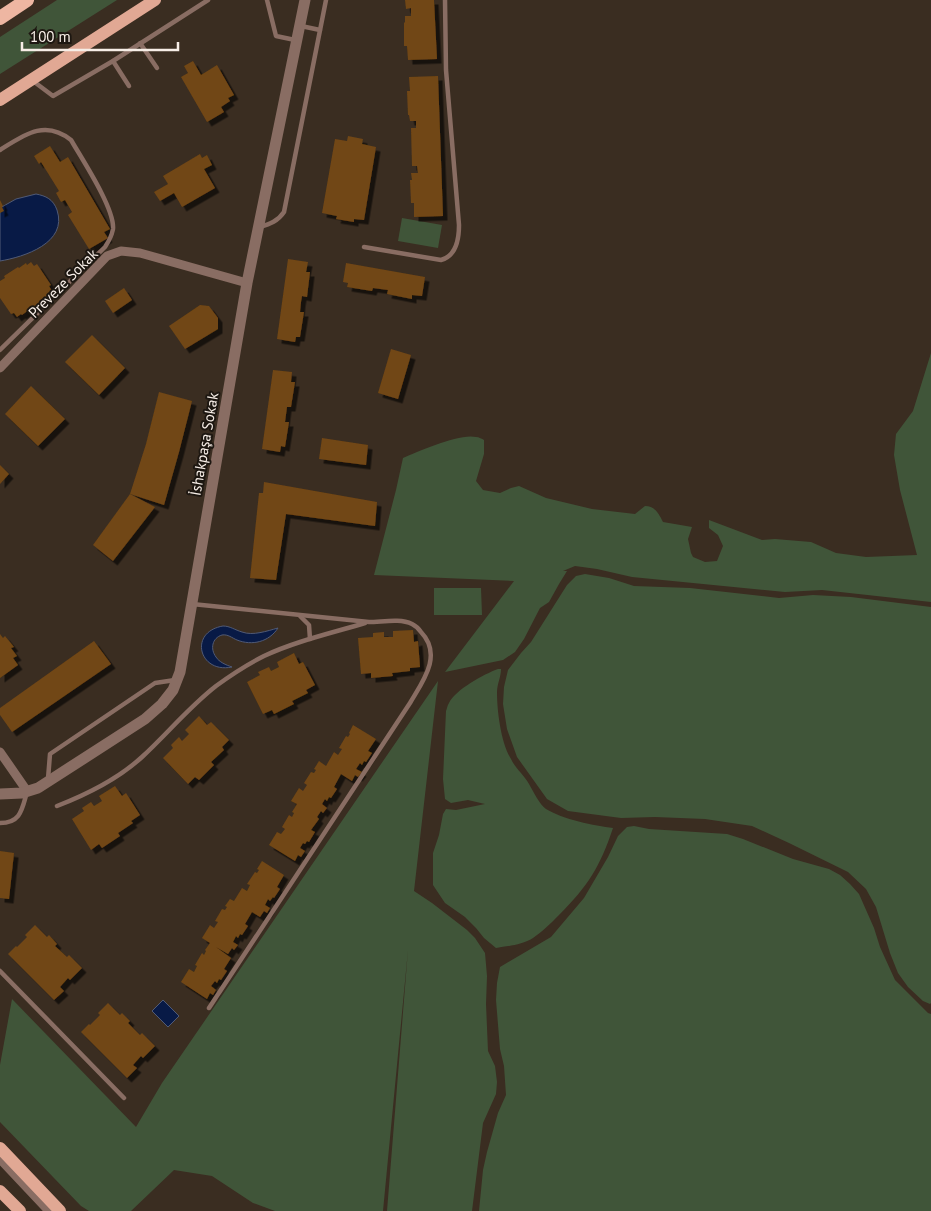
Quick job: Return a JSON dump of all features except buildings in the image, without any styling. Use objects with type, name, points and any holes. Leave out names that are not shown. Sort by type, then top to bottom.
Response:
[{"type":"highway","points":[[0,18],[27,0]]},
{"type":"main road","points":[[0,100],[155,0]]},
{"type":"main road","points":[[0,1148],[60,1211]]},
{"type":"main road","points":[[0,1190],[20,1211]]},
{"type":"street","name":"İshakpaşa Sokak","points":[[0,794],[38,788],[144,719],[162,704],[177,680],[180,672],[247,284],[305,0]]},
{"type":"street","name":"Preveze Sokak","points":[[0,368],[107,256],[121,251],[140,253],[247,284]]},
{"type":"street","points":[[0,752],[27,791]]},
{"type":"street","points":[[0,1159],[49,1211]]},
{"type":"lane","points":[[32,80],[53,96],[113,62],[208,0]]},
{"type":"lane","points":[[267,0],[276,36],[296,40]]},
{"type":"lane","points":[[258,228],[273,223],[284,212],[326,0]]},
{"type":"lane","points":[[364,247],[441,260],[448,258],[454,250],[459,235],[446,70],[445,0]]},
{"type":"lane","points":[[300,26],[320,30]]},
{"type":"lane","points":[[140,44],[157,68]]},
{"type":"lane","points":[[113,62],[129,86]]},
{"type":"lane","points":[[0,150],[34,131],[49,130],[63,133],[71,140],[106,202],[111,214],[113,227],[105,247],[0,350]]},
{"type":"lane","points":[[192,604],[369,622],[411,624],[425,636],[432,651],[429,670],[410,703],[209,1008]]},
{"type":"lane","points":[[299,615],[309,625],[310,640]]},
{"type":"lane","points":[[57,806],[96,789],[116,777],[140,758],[215,687],[240,670],[265,656],[294,644],[369,622]]},
{"type":"lane","points":[[47,782],[50,754],[155,683],[177,680]]},
{"type":"lane","points":[[0,823],[17,818],[22,810],[27,791]]},
{"type":"lane","points":[[0,971],[124,1098]]},
{"type":"green space","points":[[57,0],[117,0],[0,74],[0,37]]},
{"type":"green space","points":[[402,218],[442,225],[438,248],[398,241]]},
{"type":"green space","points":[[931,353],[931,602],[822,590],[785,592],[632,577],[575,566],[563,571],[567,571],[549,602],[540,608],[515,652],[503,660],[445,672],[514,581],[374,575],[403,458],[440,443],[469,436],[484,440],[484,454],[476,481],[483,490],[500,493],[519,486],[546,498],[592,509],[635,514],[645,506],[648,506],[656,511],[663,522],[692,527],[688,539],[691,553],[693,557],[705,562],[717,561],[723,546],[718,535],[709,528],[709,520],[762,540],[775,539],[811,542],[836,553],[866,557],[917,555],[900,490],[894,455],[896,434],[913,411]]},
{"type":"green space","points":[[585,574],[609,578],[634,586],[690,588],[779,598],[813,595],[851,597],[931,607],[930,1004],[923,1001],[908,987],[898,973],[876,907],[866,889],[848,872],[752,826],[705,819],[621,818],[568,811],[547,799],[517,757],[507,729],[503,704],[504,687],[508,670],[531,642],[567,585],[576,576]]},
{"type":"green space","points":[[434,588],[481,588],[482,615],[434,615]]},
{"type":"green space","points":[[501,669],[497,689],[498,708],[500,727],[505,744],[513,762],[539,801],[546,809],[569,819],[613,828],[592,875],[578,895],[559,915],[533,938],[515,945],[496,948],[465,917],[445,903],[433,885],[433,853],[446,809],[456,810],[485,804],[468,800],[451,803],[445,799],[443,779],[447,706],[452,698],[463,688]]},
{"type":"green space","points":[[438,681],[414,891],[467,930],[485,953],[488,1051],[495,1066],[497,1082],[496,1094],[483,1123],[472,1211],[387,1211],[408,950],[383,1211],[275,1211],[253,1203],[212,1176],[174,1170],[131,1211],[89,1211],[81,1206],[0,1122],[0,1065],[12,999],[136,1127],[162,1083]]},
{"type":"green space","points":[[634,826],[649,829],[727,834],[793,859],[829,869],[840,875],[859,894],[895,980],[931,1014],[931,1211],[479,1211],[483,1170],[487,1152],[498,1113],[506,1095],[496,1000],[500,967],[551,937],[584,898],[618,836],[627,827]]},
{"type":"water","points":[[36,194],[49,199],[55,206],[59,222],[56,231],[50,240],[31,252],[0,261],[0,208],[16,199]]},
{"type":"water","points":[[223,626],[251,633],[260,633],[278,628],[270,637],[254,643],[243,642],[226,635],[219,636],[213,644],[214,654],[221,662],[232,667],[221,667],[205,659],[202,643],[205,636],[212,630]]},
{"type":"water","points":[[163,1000],[179,1016],[168,1027],[152,1011]]}]
